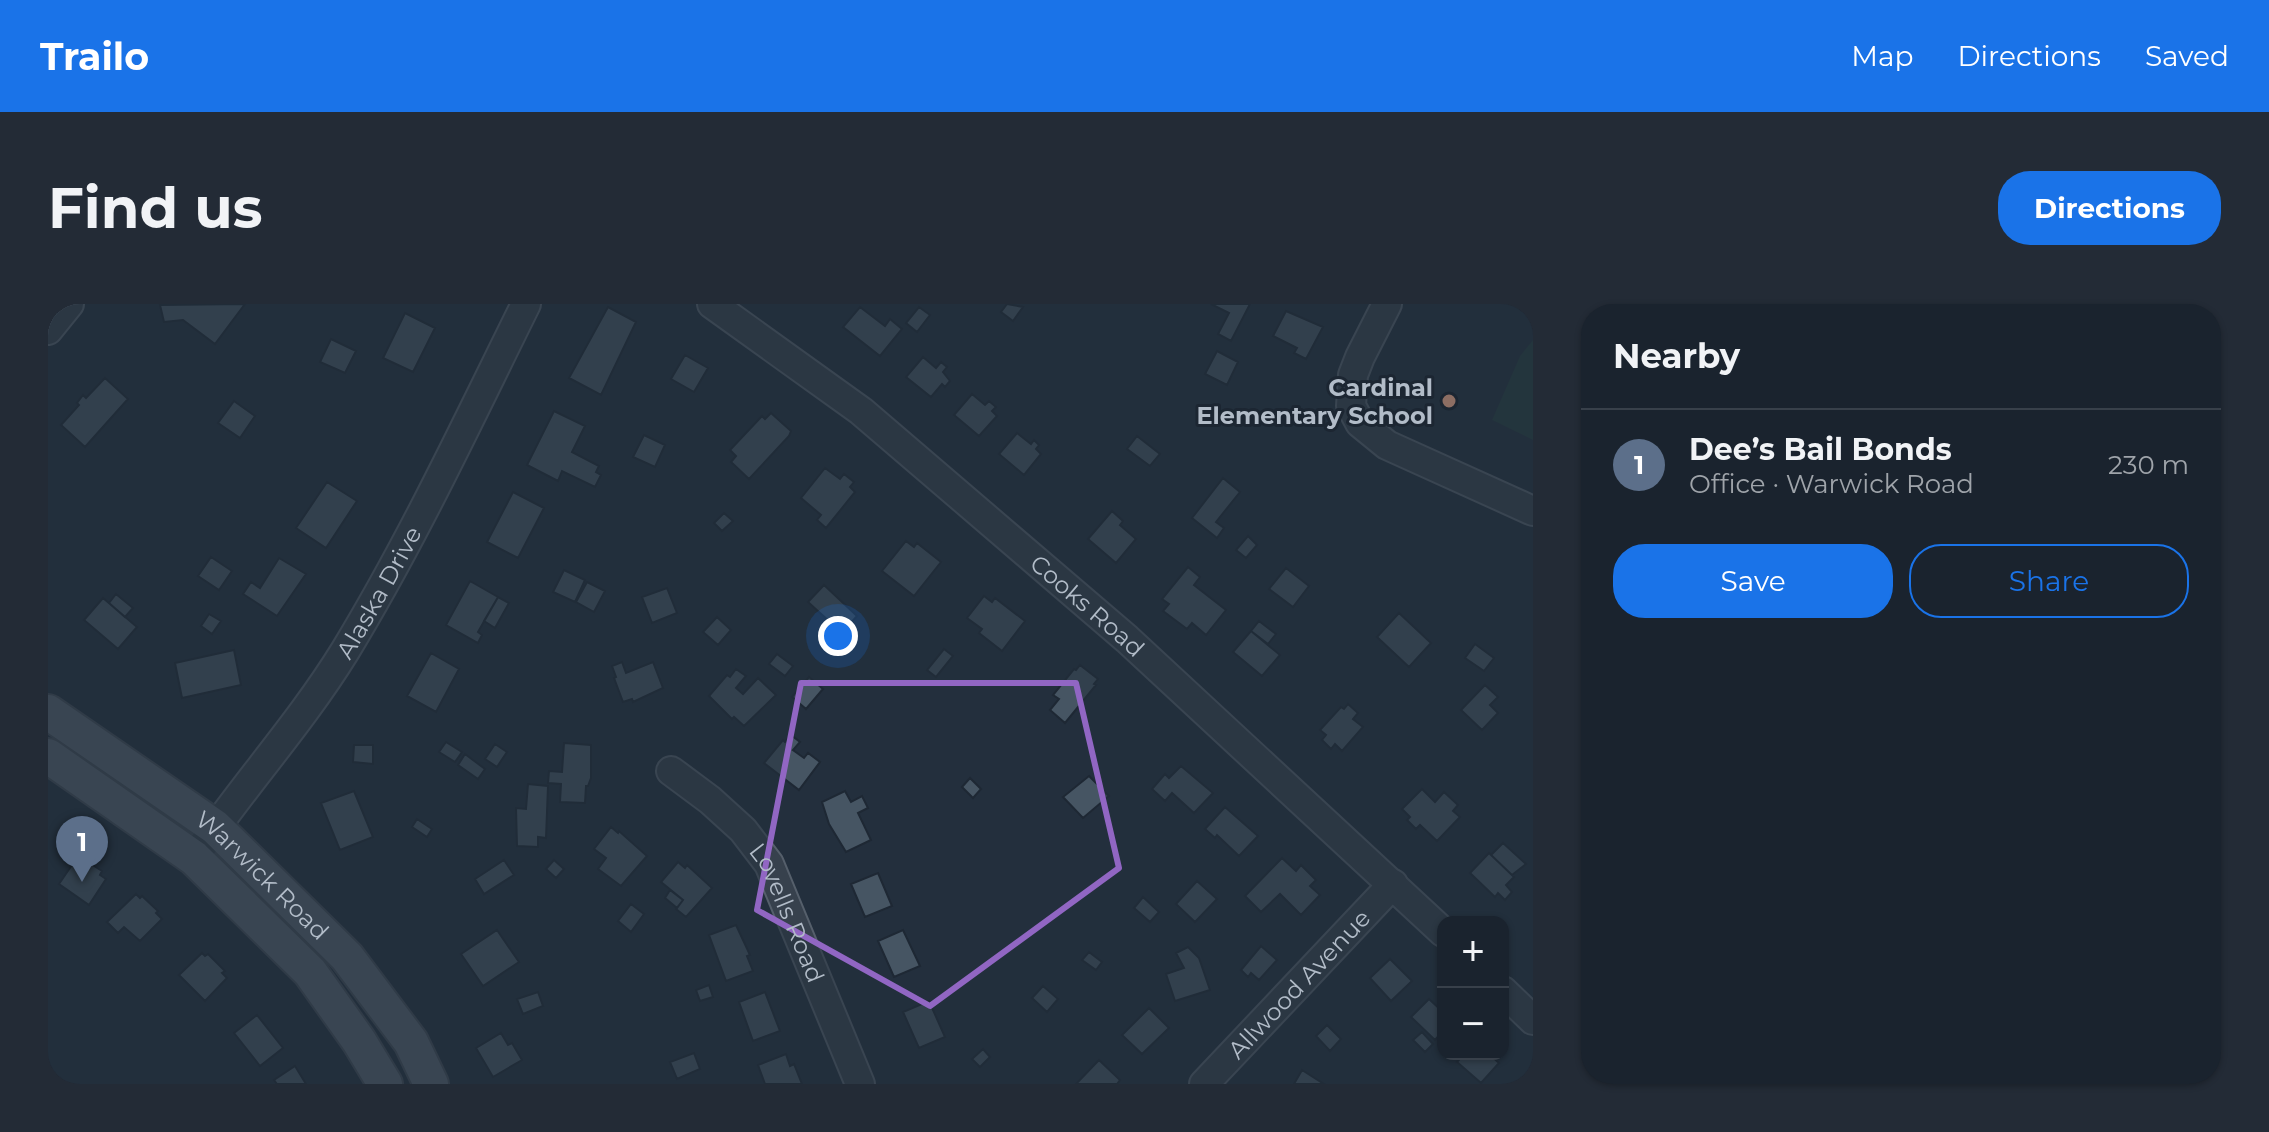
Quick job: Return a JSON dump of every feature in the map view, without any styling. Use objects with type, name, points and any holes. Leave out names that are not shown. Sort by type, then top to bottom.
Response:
[{"type":"main road","name":"Warwick Road","points":[[48,712],[215,827],[347,957],[411,1042],[431,1084]]},
{"type":"main road","name":"Warwick Road","points":[[48,756],[194,858],[310,972],[385,1084]]},
{"type":"street","points":[[48,330],[69,304]]},
{"type":"street","name":"Alaska Drive","points":[[194,858],[298,720],[344,653],[396,564],[526,304]]},
{"type":"street","name":"Cooks Road","points":[[712,304],[861,411],[1127,639],[1437,926]]},
{"type":"street","points":[[1387,304],[1353,375],[1351,406],[1360,423],[1387,445],[1533,511]]},
{"type":"street","name":"Lovells Road","points":[[671,771],[743,830],[769,864],[860,1084]]},
{"type":"street","name":"Allwood Avenue","points":[[1204,1084],[1393,884]]},
{"type":"street","points":[[1509,997],[1533,1020]]},
{"type":"highlighted area","points":[[801,683],[1076,683],[1119,868],[930,1006],[757,910]]},
{"type":"green space","points":[[1533,340],[1533,440],[1492,420],[1520,356]]},
{"type":"building","points":[[245,304],[215,344],[183,320],[164,322],[160,305]]},
{"type":"building","points":[[1007,304],[1023,307],[1013,321],[1001,312]]},
{"type":"building","points":[[1211,304],[1250,304],[1231,341],[1218,334],[1229,313]]},
{"type":"building","points":[[608,307],[636,322],[601,395],[569,378]]},
{"type":"building","points":[[860,307],[885,326],[890,319],[902,329],[880,356],[843,327]]},
{"type":"building","points":[[919,307],[930,315],[917,332],[906,323]]},
{"type":"building","points":[[1286,311],[1323,327],[1306,359],[1294,353],[1297,348],[1273,336]]},
{"type":"building","points":[[405,313],[435,328],[413,372],[383,358]]},
{"type":"building","points":[[331,339],[356,351],[345,373],[320,362]]},
{"type":"building","points":[[1217,351],[1238,362],[1227,385],[1205,374]]},
{"type":"building","points":[[685,355],[708,368],[694,392],[671,379]]},
{"type":"building","points":[[923,357],[936,368],[941,362],[947,367],[943,372],[950,381],[945,387],[942,384],[931,397],[906,377]]},
{"type":"building","points":[[105,378],[128,399],[85,447],[61,425],[79,405],[77,403],[83,395],[86,398]]},
{"type":"building","points":[[972,394],[985,405],[989,401],[996,407],[992,411],[997,416],[979,436],[954,415]]},
{"type":"building","points":[[234,401],[255,416],[240,438],[218,423]]},
{"type":"building","points":[[554,411],[585,426],[572,452],[599,466],[596,472],[601,475],[595,487],[562,471],[558,481],[527,465]]},
{"type":"building","points":[[771,413],[791,431],[749,479],[731,462],[736,456],[730,450],[762,416],[765,419]]},
{"type":"building","points":[[1017,433],[1031,444],[1034,440],[1041,454],[1024,475],[999,454]]},
{"type":"building","points":[[644,435],[665,445],[655,467],[633,457]]},
{"type":"building","points":[[1137,436],[1160,454],[1150,466],[1127,449]]},
{"type":"building","points":[[825,468],[840,479],[844,474],[854,482],[850,487],[855,492],[826,528],[817,520],[821,515],[801,498]]},
{"type":"building","points":[[1223,478],[1240,492],[1216,522],[1224,528],[1217,538],[1192,518]]},
{"type":"building","points":[[327,482],[357,501],[326,548],[296,528]]},
{"type":"building","points":[[513,492],[544,508],[518,558],[487,542]]},
{"type":"building","points":[[1112,511],[1123,521],[1120,525],[1136,539],[1116,563],[1088,539]]},
{"type":"building","points":[[724,513],[733,521],[722,531],[714,523]]},
{"type":"building","points":[[1248,536],[1257,545],[1246,558],[1236,550]]},
{"type":"building","points":[[906,541],[914,547],[917,543],[941,562],[914,596],[882,571]]},
{"type":"building","points":[[211,557],[232,571],[219,590],[198,576]]},
{"type":"building","points":[[279,558],[306,574],[277,616],[243,594],[251,582],[260,588]]},
{"type":"building","points":[[1188,567],[1200,577],[1194,585],[1226,610],[1206,635],[1192,623],[1187,629],[1163,611],[1169,604],[1162,599]]},
{"type":"building","points":[[1286,568],[1309,586],[1293,607],[1269,589]]},
{"type":"building","points":[[564,570],[585,580],[575,602],[553,592]]},
{"type":"building","points":[[470,581],[498,597],[478,632],[482,635],[478,643],[446,625]]},
{"type":"building","points":[[587,582],[605,591],[594,612],[576,602]]},
{"type":"building","points":[[824,585],[857,616],[842,633],[808,602]]},
{"type":"building","points":[[667,588],[677,613],[652,623],[642,597]]},
{"type":"building","points":[[116,594],[133,608],[125,617],[109,603]]},
{"type":"building","points":[[984,596],[992,602],[995,598],[1025,621],[1002,651],[979,633],[982,629],[967,618]]},
{"type":"building","points":[[498,597],[509,603],[495,628],[484,621]]},
{"type":"building","points":[[103,598],[137,627],[118,649],[84,620]]},
{"type":"building","points":[[1399,613],[1431,643],[1409,667],[1377,637]]},
{"type":"building","points":[[209,614],[221,621],[212,634],[201,626]]},
{"type":"building","points":[[717,617],[731,630],[718,645],[703,632]]},
{"type":"building","points":[[1259,621],[1276,634],[1268,644],[1251,631]]},
{"type":"building","points":[[1251,631],[1280,655],[1262,676],[1233,652]]},
{"type":"building","points":[[1475,644],[1494,658],[1484,671],[1465,658]]},
{"type":"building","points":[[944,649],[953,656],[936,677],[927,670]]},
{"type":"building","points":[[234,650],[241,685],[182,698],[175,663]]},
{"type":"building","points":[[431,653],[459,669],[436,712],[407,696]]},
{"type":"building","points":[[777,654],[793,666],[785,676],[769,664]]},
{"type":"building","points":[[622,662],[626,673],[653,662],[663,688],[633,702],[632,699],[623,702],[612,666]]},
{"type":"building","points":[[1080,665],[1098,679],[1065,723],[1050,710],[1059,699],[1053,695]]},
{"type":"building","points":[[736,669],[746,676],[736,688],[743,694],[758,678],[776,695],[744,726],[734,717],[732,719],[709,696]]},
{"type":"building","points":[[809,677],[823,689],[806,709],[792,697]]},
{"type":"building","points":[[1485,685],[1498,697],[1490,705],[1498,713],[1482,730],[1461,710]]},
{"type":"building","points":[[1348,704],[1358,713],[1353,719],[1363,727],[1342,751],[1335,744],[1331,749],[1322,740],[1326,735],[1320,730],[1341,707],[1344,709]]},
{"type":"building","points":[[791,735],[800,742],[793,750],[804,758],[808,753],[820,762],[799,790],[764,763]]},
{"type":"building","points":[[446,742],[462,752],[455,762],[439,752]]},
{"type":"building","points":[[564,743],[591,745],[591,778],[586,786],[585,803],[560,802],[561,784],[548,783],[549,771],[562,772]]},
{"type":"building","points":[[495,744],[507,752],[497,767],[485,759]]},
{"type":"building","points":[[354,745],[373,745],[373,764],[353,762]]},
{"type":"building","points":[[465,754],[485,769],[478,779],[458,765]]},
{"type":"building","points":[[1181,766],[1213,793],[1194,813],[1172,793],[1165,801],[1152,789],[1165,774],[1169,778]]},
{"type":"building","points":[[1089,776],[1109,796],[1083,818],[1063,797]]},
{"type":"building","points":[[970,778],[981,789],[973,798],[962,787]]},
{"type":"building","points":[[528,784],[548,786],[546,838],[538,837],[538,847],[517,846],[516,808],[526,809]]},
{"type":"building","points":[[1422,789],[1435,802],[1444,792],[1458,805],[1453,811],[1460,817],[1437,841],[1420,825],[1416,829],[1402,809]]},
{"type":"building","points":[[354,791],[373,837],[340,850],[321,803]]},
{"type":"building","points":[[845,791],[851,802],[862,796],[868,808],[858,813],[871,840],[846,852],[829,824],[822,802]]},
{"type":"building","points":[[1225,807],[1258,836],[1239,856],[1217,835],[1215,838],[1205,829]]},
{"type":"building","points":[[417,819],[432,829],[427,837],[412,827]]},
{"type":"building","points":[[611,827],[647,856],[621,886],[598,869],[606,858],[594,849]]},
{"type":"building","points":[[1503,843],[1526,864],[1512,875],[1491,855]]},
{"type":"building","points":[[1489,853],[1514,877],[1506,885],[1512,892],[1505,900],[1498,893],[1495,897],[1470,873]]},
{"type":"building","points":[[1282,858],[1296,871],[1301,865],[1316,880],[1310,886],[1320,895],[1301,915],[1280,894],[1261,912],[1245,896]]},
{"type":"building","points":[[76,859],[81,862],[83,859],[102,871],[100,875],[106,879],[89,905],[59,884]]},
{"type":"building","points":[[504,860],[514,875],[484,894],[475,879]]},
{"type":"building","points":[[554,860],[564,869],[556,878],[546,869]]},
{"type":"building","points":[[678,862],[685,868],[687,865],[712,888],[686,917],[676,909],[683,900],[661,882]]},
{"type":"building","points":[[878,873],[892,906],[865,917],[851,884]]},
{"type":"building","points":[[1197,881],[1217,899],[1195,922],[1176,904]]},
{"type":"building","points":[[670,890],[683,900],[677,908],[665,898]]},
{"type":"building","points":[[136,894],[158,911],[156,913],[162,919],[140,941],[124,927],[118,933],[107,922]]},
{"type":"building","points":[[1143,897],[1159,912],[1150,922],[1134,908]]},
{"type":"building","points":[[631,904],[644,914],[631,932],[618,921]]},
{"type":"building","points":[[736,925],[750,955],[747,956],[753,971],[726,981],[709,935]]},
{"type":"building","points":[[497,930],[519,962],[483,986],[461,954]]},
{"type":"building","points":[[903,930],[920,966],[894,977],[878,941]]},
{"type":"building","points":[[1261,946],[1277,960],[1259,980],[1251,973],[1248,977],[1241,970]]},
{"type":"building","points":[[1188,947],[1199,958],[1210,990],[1175,1001],[1166,974],[1184,968],[1176,953]]},
{"type":"building","points":[[1089,952],[1102,962],[1096,970],[1082,960]]},
{"type":"building","points":[[202,953],[205,956],[208,954],[225,971],[222,973],[227,978],[205,1001],[179,975]]},
{"type":"building","points":[[1390,959],[1412,981],[1391,1001],[1370,978]]},
{"type":"building","points":[[709,985],[713,997],[700,1001],[696,990]]},
{"type":"building","points":[[1043,986],[1058,999],[1047,1012],[1032,998]]},
{"type":"building","points":[[538,992],[543,1006],[523,1014],[517,999]]},
{"type":"building","points":[[765,992],[780,1031],[753,1041],[739,1002]]},
{"type":"building","points":[[1429,999],[1437,1006],[1437,1038],[1435,1040],[1411,1017]]},
{"type":"building","points":[[929,1001],[945,1037],[919,1048],[903,1012]]},
{"type":"building","points":[[1149,1008],[1169,1028],[1142,1054],[1122,1035]]},
{"type":"building","points":[[257,1015],[283,1048],[260,1066],[234,1033]]},
{"type":"building","points":[[1327,1025],[1341,1039],[1330,1051],[1316,1036]]},
{"type":"building","points":[[1422,1032],[1433,1044],[1425,1052],[1413,1040]]},
{"type":"building","points":[[501,1033],[508,1045],[512,1043],[522,1060],[493,1077],[476,1048]]},
{"type":"building","points":[[983,1049],[990,1057],[980,1067],[972,1059]]},
{"type":"building","points":[[694,1053],[700,1069],[677,1079],[670,1062]]},
{"type":"building","points":[[786,1054],[802,1084],[765,1084],[758,1065]]},
{"type":"building","points":[[1099,1060],[1120,1080],[1117,1084],[1076,1084]]},
{"type":"building","points":[[1496,1060],[1499,1063],[1481,1083],[1457,1062]]},
{"type":"building","points":[[295,1066],[306,1084],[277,1084],[274,1080]]},
{"type":"building","points":[[1302,1070],[1324,1084],[1294,1084]]},
{"type":"place","name":"Cardinal Elementary School","points":[[1449,401]]},
{"type":"place","name":"Dee’s Bail Bonds","points":[[82,882]]}]
